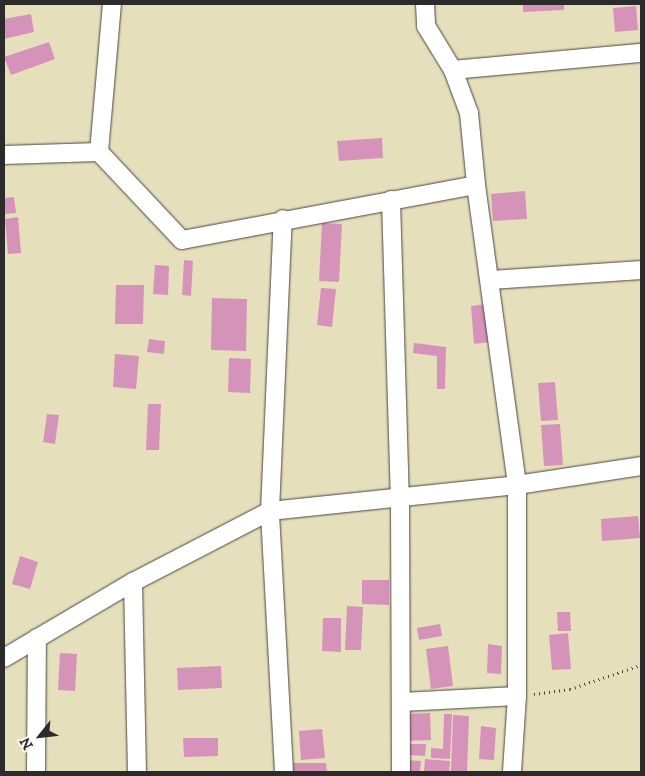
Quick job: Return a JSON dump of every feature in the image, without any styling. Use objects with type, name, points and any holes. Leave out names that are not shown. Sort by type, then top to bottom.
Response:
[{"type":"street","points":[[112,4],[99,152],[182,240],[283,219],[476,185]]},
{"type":"street","points":[[425,4],[426,26],[453,70],[469,113],[476,185],[492,280],[517,485],[517,696],[512,772]]},
{"type":"street","points":[[453,70],[641,53]]},
{"type":"street","points":[[4,155],[99,152]]},
{"type":"street","points":[[391,200],[400,497],[401,772]]},
{"type":"street","points":[[283,219],[270,511],[284,772]]},
{"type":"street","points":[[492,280],[641,270]]},
{"type":"street","points":[[4,658],[133,582],[270,511],[517,485],[641,466]]},
{"type":"street","points":[[133,582],[137,772]]},
{"type":"street","points":[[36,772],[37,638]]},
{"type":"street","points":[[402,702],[517,696]]},
{"type":"path","points":[[517,696],[570,689],[641,665]]},
{"type":"building","points":[[523,4],[564,4],[564,10],[523,12]]},
{"type":"building","points":[[636,6],[638,30],[615,32],[613,8]]},
{"type":"building","points":[[31,14],[34,32],[4,39],[4,19]]},
{"type":"building","points":[[49,42],[55,59],[11,75],[4,57]]},
{"type":"building","points":[[382,138],[383,158],[339,161],[337,141]]},
{"type":"building","points":[[525,191],[527,219],[493,221],[491,194]]},
{"type":"building","points":[[14,197],[16,213],[4,214],[4,198]]},
{"type":"building","points":[[18,217],[21,253],[8,254],[5,219]]},
{"type":"building","points":[[322,223],[342,224],[339,282],[319,281]]},
{"type":"building","points":[[184,260],[193,261],[191,296],[182,295]]},
{"type":"building","points":[[155,265],[169,266],[168,295],[153,294]]},
{"type":"building","points":[[116,285],[144,285],[143,324],[115,324]]},
{"type":"building","points":[[321,288],[336,289],[332,327],[317,325]]},
{"type":"building","points":[[212,298],[247,299],[246,351],[211,350]]},
{"type":"building","points":[[487,304],[490,342],[474,344],[471,306]]},
{"type":"building","points":[[149,339],[165,341],[164,354],[147,352]]},
{"type":"building","points":[[414,343],[446,347],[445,389],[437,389],[437,356],[413,353]]},
{"type":"building","points":[[115,354],[139,356],[136,389],[113,387]]},
{"type":"building","points":[[229,358],[251,359],[250,393],[228,392]]},
{"type":"building","points":[[555,382],[558,420],[541,421],[538,383]]},
{"type":"building","points":[[148,404],[161,404],[159,450],[146,450]]},
{"type":"building","points":[[47,414],[59,415],[55,444],[43,442]]},
{"type":"building","points":[[560,424],[563,465],[544,466],[541,425]]},
{"type":"building","points":[[638,516],[640,538],[602,541],[601,519]]},
{"type":"building","points":[[20,556],[38,562],[30,589],[12,584]]},
{"type":"building","points":[[362,580],[389,580],[389,605],[362,604]]},
{"type":"building","points":[[347,606],[363,607],[361,650],[345,650]]},
{"type":"building","points":[[557,612],[570,612],[571,631],[558,631]]},
{"type":"building","points":[[323,618],[341,618],[341,652],[322,651]]},
{"type":"building","points":[[440,624],[442,636],[419,640],[417,628]]},
{"type":"building","points":[[568,633],[571,669],[552,670],[549,635]]},
{"type":"building","points":[[488,644],[502,646],[501,674],[487,673]]},
{"type":"building","points":[[448,646],[453,686],[431,689],[426,649]]},
{"type":"building","points":[[60,653],[77,654],[75,691],[58,690]]},
{"type":"building","points":[[221,666],[222,688],[178,690],[177,668]]},
{"type":"building","points":[[430,713],[431,740],[408,741],[407,714]]},
{"type":"building","points":[[444,714],[452,714],[450,759],[431,758],[431,748],[443,749]]},
{"type":"building","points":[[453,715],[469,716],[467,772],[451,772]]},
{"type":"building","points":[[481,726],[496,728],[494,760],[479,759]]},
{"type":"building","points":[[322,729],[325,758],[301,760],[299,731]]},
{"type":"building","points":[[183,738],[218,738],[218,756],[184,757]]},
{"type":"building","points":[[409,744],[426,744],[425,756],[409,755]]},
{"type":"building","points":[[425,759],[450,761],[449,772],[424,772]]},
{"type":"building","points":[[408,760],[421,761],[420,772],[407,772]]},
{"type":"building","points":[[290,763],[326,763],[327,772],[290,772]]}]
